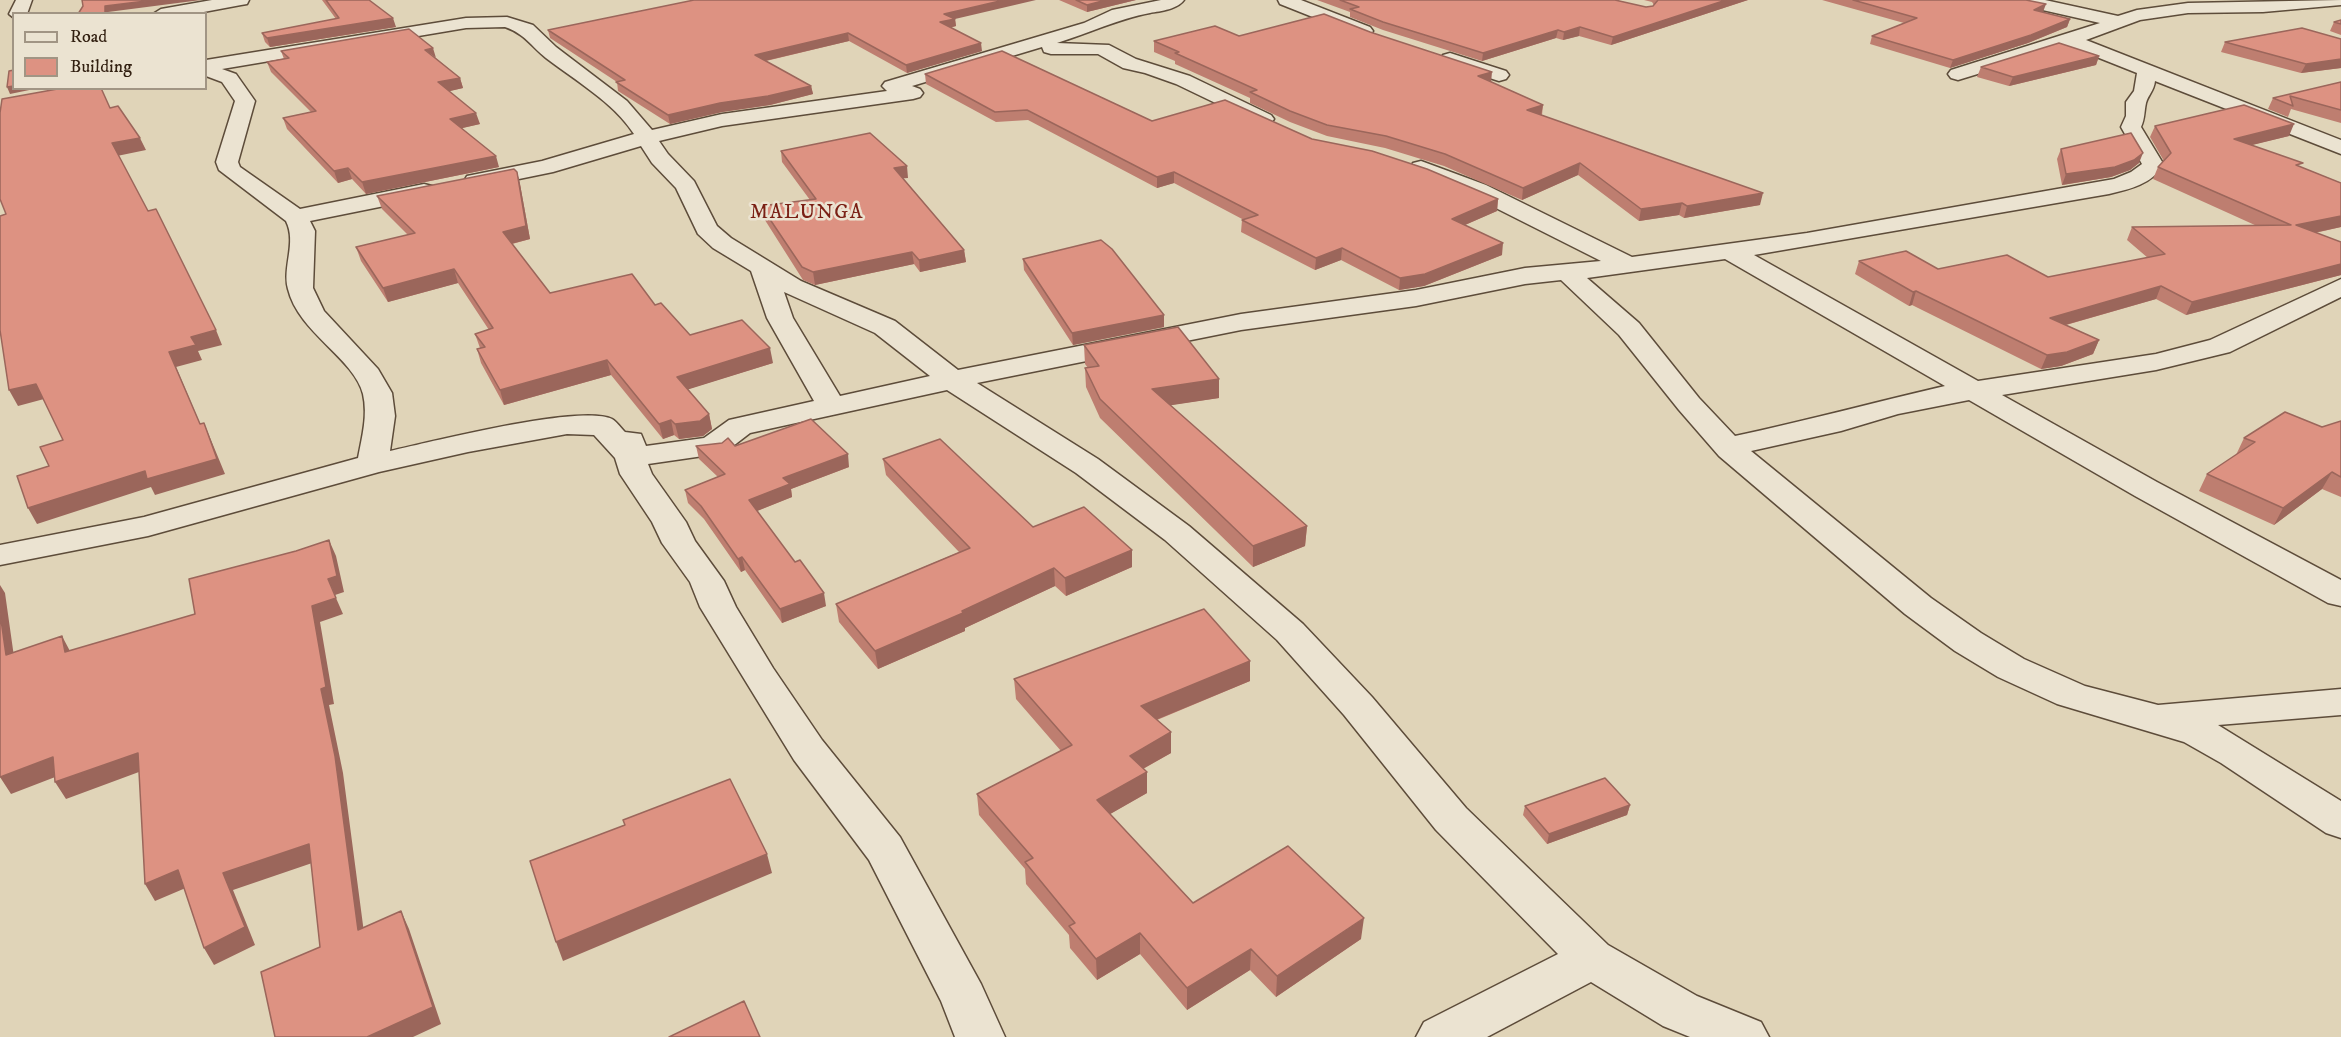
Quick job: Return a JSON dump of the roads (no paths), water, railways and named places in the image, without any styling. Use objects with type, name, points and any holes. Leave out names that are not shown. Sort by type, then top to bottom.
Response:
[{"type":"street","points":[[173,12],[242,0]]},
{"type":"street","points":[[296,217],[545,167],[648,137],[741,116],[913,93],[892,86],[1090,27],[1118,14],[1161,6],[1176,0]]},
{"type":"street","points":[[1286,0],[1376,36]]},
{"type":"street","points":[[2022,0],[2116,21]]},
{"type":"street","points":[[1958,74],[2070,40],[2116,21],[2166,10],[2341,0]]},
{"type":"street","points":[[2229,8],[2280,25]]},
{"type":"street","points":[[207,68],[473,15],[527,29],[549,51],[620,105],[648,137],[660,158],[686,186],[706,229],[722,243],[792,286],[885,327],[952,380],[1087,466],[1178,533],[1290,632],[1358,706],[1451,819],[1592,959],[1680,1011],[1744,1037]]},
{"type":"street","points":[[2070,40],[2341,148]]},
{"type":"street","points":[[1026,46],[1102,50],[1130,64],[1172,76],[1282,128]]},
{"type":"street","points":[[1432,54],[1499,75]]},
{"type":"street","points":[[207,68],[229,78],[245,101],[227,162],[230,170],[296,217],[303,231],[300,288],[304,297],[312,314],[368,375],[377,393],[381,416],[373,464]]},
{"type":"street","points":[[631,457],[713,446],[740,426],[952,380],[1241,322],[1416,298],[1525,276],[1729,250],[1919,221],[2075,194],[2135,179],[2148,172],[2153,165],[2131,127],[2136,116],[2136,102],[2144,91],[2147,71]]},
{"type":"street","points":[[1406,164],[1478,190],[1626,264]]},
{"type":"street","points":[[1729,250],[1801,294],[2146,489],[2341,595]]},
{"type":"street","points":[[762,268],[780,318],[831,406]]},
{"type":"street","points":[[1567,272],[1587,293],[1629,329],[1689,404],[1728,447],[1780,493],[1810,514],[1918,606],[1968,642],[2011,668],[2071,695],[2126,712],[2153,717],[2214,740],[2341,822]]},
{"type":"street","points":[[1728,447],[1830,425],[1891,407],[2157,362],[2220,346],[2341,287]]},
{"type":"street","points":[[0,555],[148,526],[373,464],[468,443],[567,425],[603,426],[631,457],[636,474],[669,522],[679,543],[707,581],[718,607],[808,750],[885,849],[964,998],[980,1037]]},
{"type":"street","points":[[2153,717],[2341,702]]},
{"type":"street","points":[[1441,1037],[1592,959]]},
{"type":"district","name":"MALUNGA","points":[[807,214]]}]
